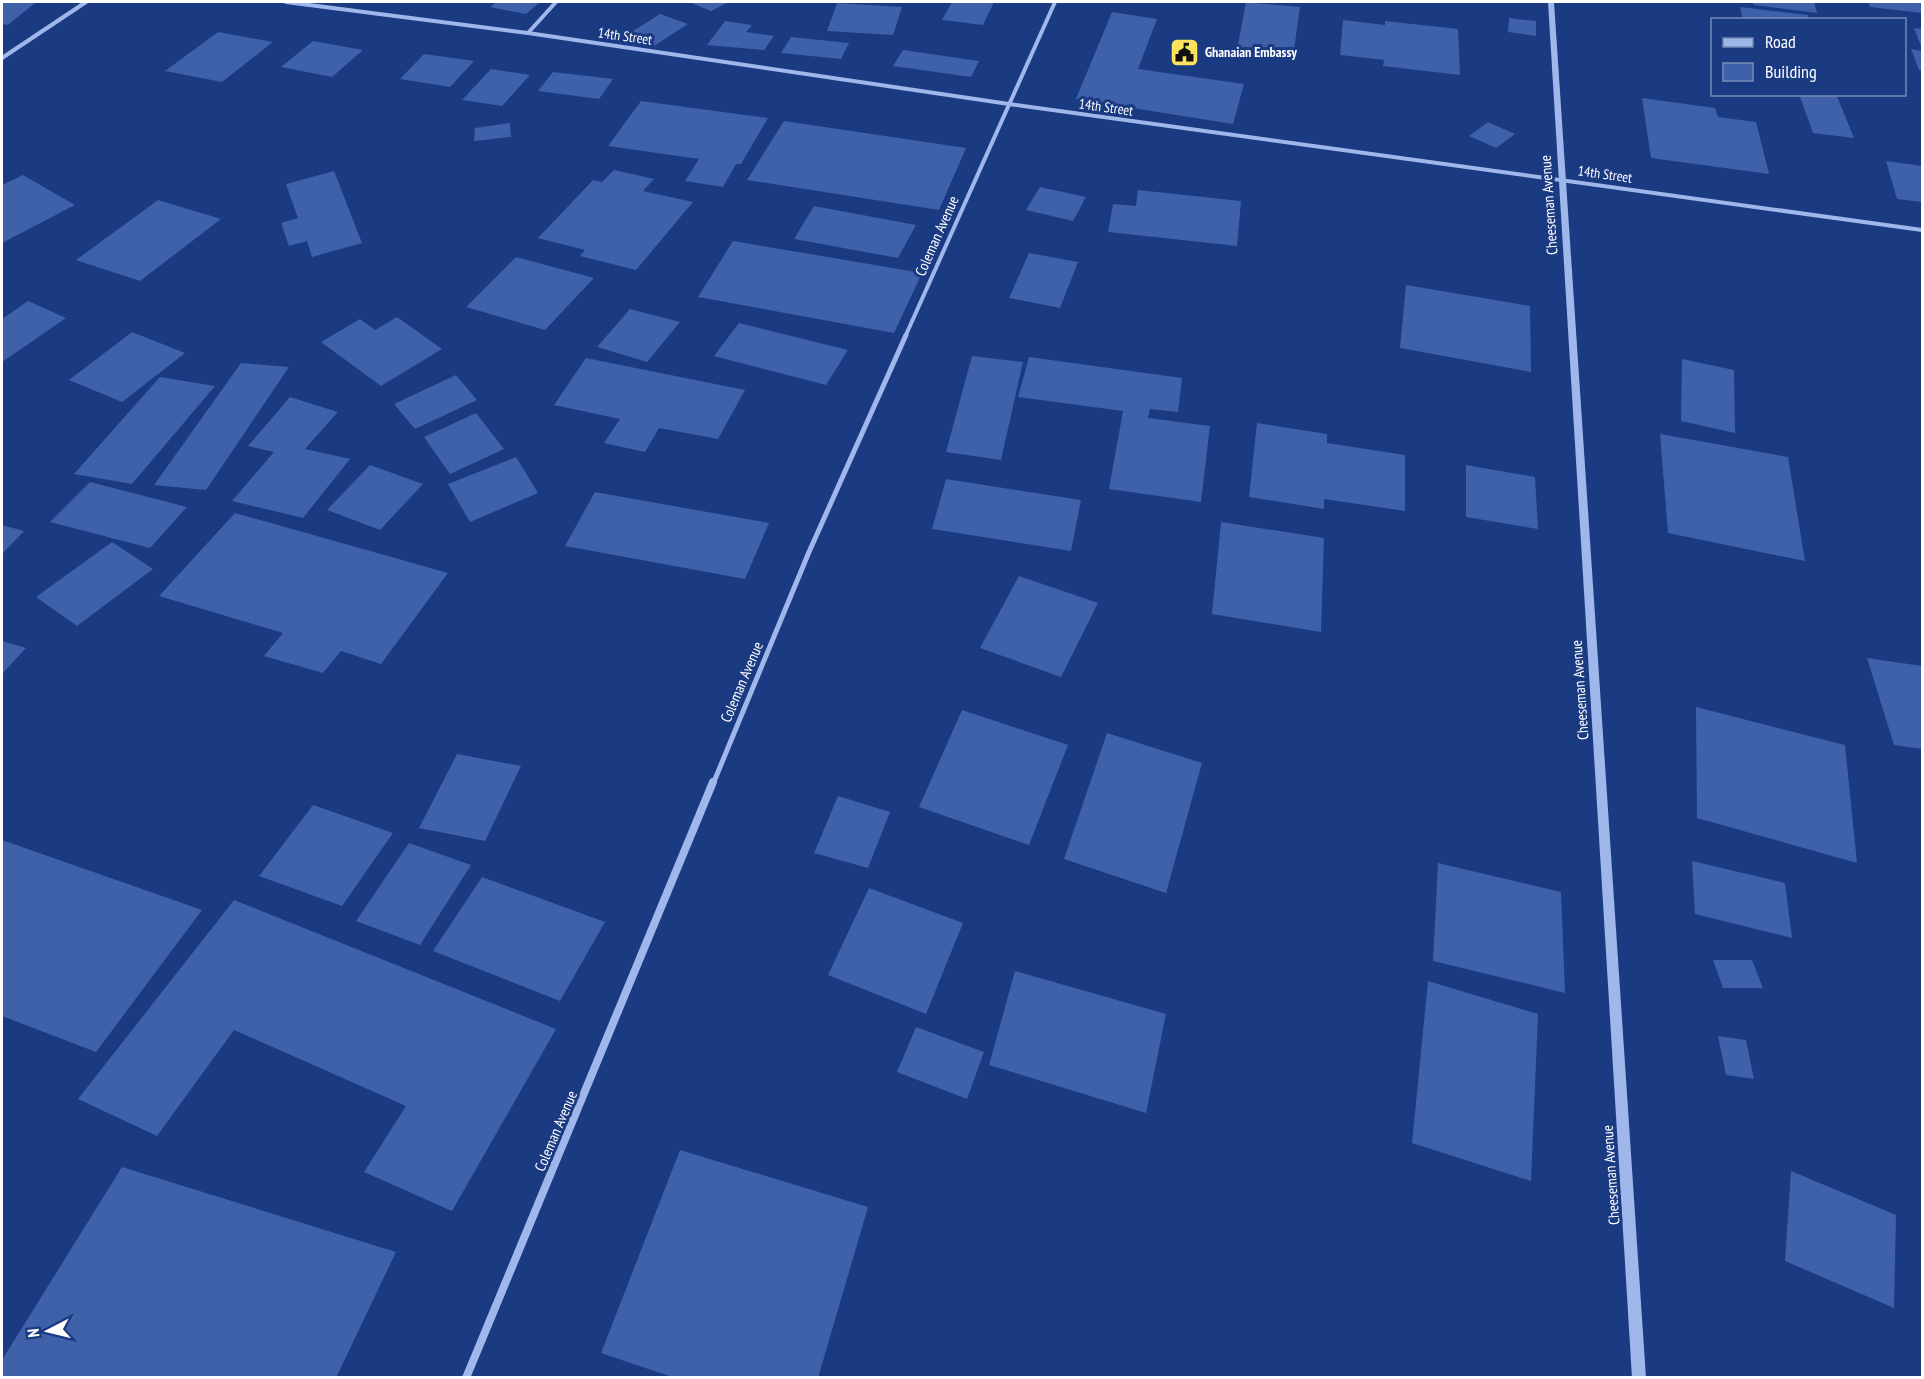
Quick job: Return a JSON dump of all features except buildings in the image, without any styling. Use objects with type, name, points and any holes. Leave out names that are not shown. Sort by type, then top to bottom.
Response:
[{"type":"street","points":[[2,58],[86,2]]},
{"type":"street","name":"14th Street","points":[[286,2],[528,33],[1009,104],[1923,230]]},
{"type":"street","points":[[528,33],[556,2]]},
{"type":"street","name":"Coleman Avenue","points":[[466,1377],[809,552],[1055,2]]},
{"type":"street","name":"Cheeseman Avenue","points":[[1551,2],[1639,1377]]},
{"type":"place","name":"Ghanaian Embassy","points":[[1184,52]]}]
